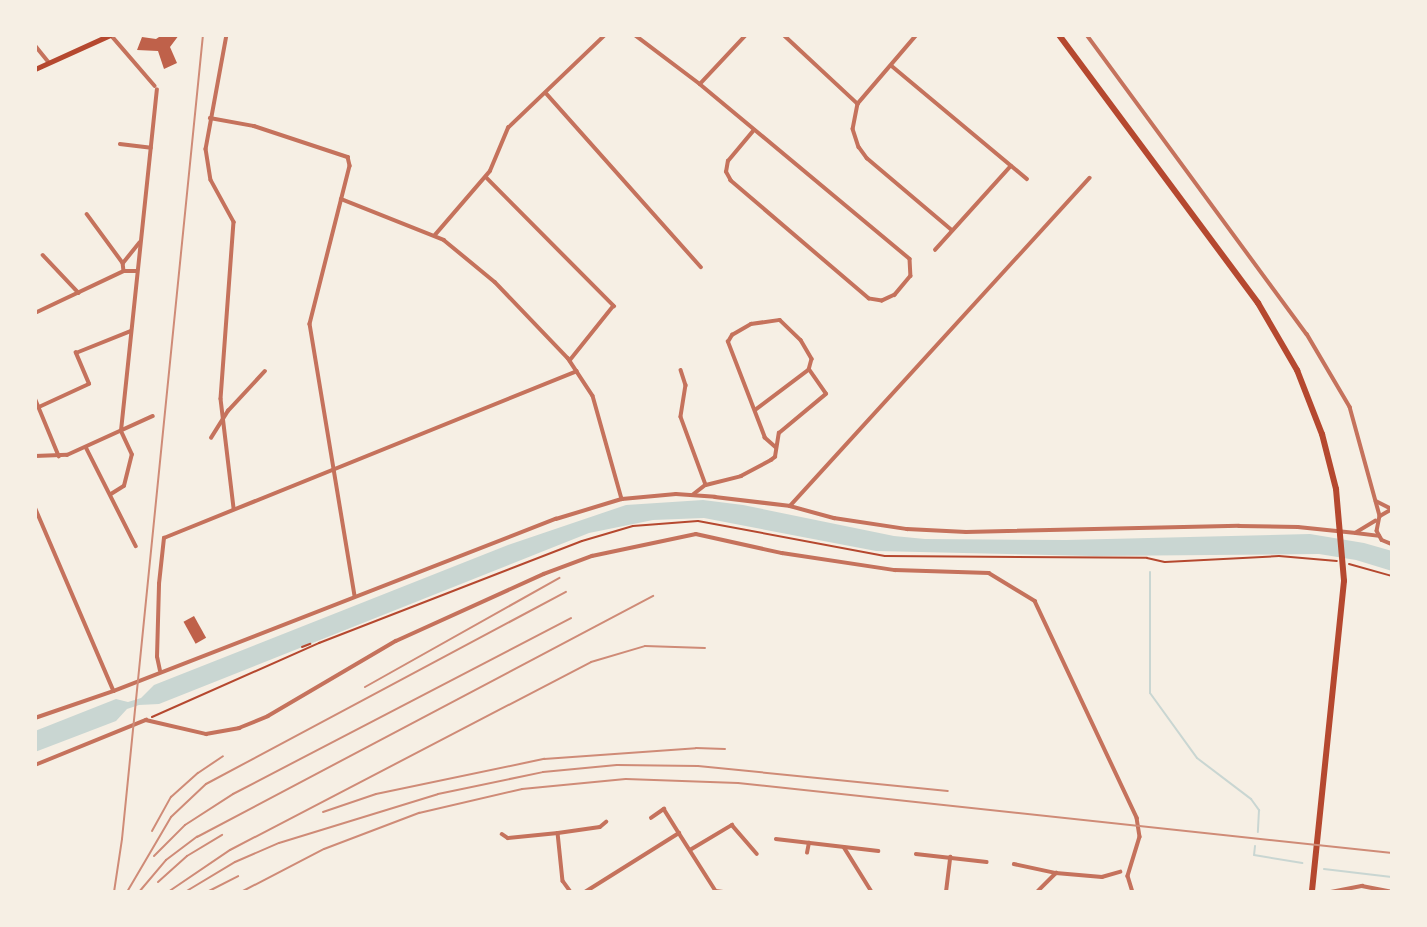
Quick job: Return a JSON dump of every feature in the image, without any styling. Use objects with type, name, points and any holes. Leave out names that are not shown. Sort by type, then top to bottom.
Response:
[{"type":"main road","points":[[35,69],[111,35]]},
{"type":"main road","points":[[1059,35],[1258,303],[1297,370],[1322,434],[1340,519],[1344,581],[1312,892]]},
{"type":"street","points":[[111,35],[156,88],[121,430],[132,455],[124,486],[111,494]]},
{"type":"street","points":[[227,35],[206,149],[215,190],[232,214],[235,233],[221,399],[234,508]]},
{"type":"street","points":[[435,235],[486,177],[508,128],[605,35]]},
{"type":"street","points":[[635,35],[700,84],[910,259],[911,276],[895,295],[882,301],[869,299],[730,181],[726,172],[728,161],[754,130]]},
{"type":"street","points":[[700,84],[746,35]]},
{"type":"street","points":[[784,35],[858,104]]},
{"type":"street","points":[[917,35],[858,104],[853,129],[859,147],[867,158],[952,230]]},
{"type":"street","points":[[1087,35],[1307,334],[1350,407],[1369,484],[1376,501],[1379,536]]},
{"type":"street","points":[[35,45],[49,62]]},
{"type":"street","points":[[892,66],[1027,179]]},
{"type":"street","points":[[545,93],[701,267]]},
{"type":"street","points":[[210,118],[254,126],[348,157],[350,166],[310,324],[355,596]]},
{"type":"street","points":[[120,144],[150,148]]},
{"type":"street","points":[[935,250],[1011,166]]},
{"type":"street","points":[[486,177],[614,306],[570,361]]},
{"type":"street","points":[[790,506],[1089,178]]},
{"type":"street","points":[[341,199],[435,235],[495,282],[570,361],[593,396],[622,499]]},
{"type":"street","points":[[87,214],[123,263],[124,271]]},
{"type":"street","points":[[123,263],[140,241]]},
{"type":"street","points":[[43,255],[53,262],[79,293]]},
{"type":"street","points":[[35,313],[124,271],[137,271]]},
{"type":"street","points":[[756,410],[809,370],[812,359],[801,340],[780,320],[751,324],[732,335],[730,348],[767,444],[776,448]]},
{"type":"street","points":[[39,407],[89,384],[76,352],[131,331]]},
{"type":"street","points":[[681,370],[685,385],[681,417],[706,485]]},
{"type":"street","points":[[693,495],[706,485],[741,476],[771,460],[779,433],[826,394],[809,370]]},
{"type":"street","points":[[211,438],[222,419],[265,371]]},
{"type":"street","points":[[160,671],[157,657],[158,596],[164,538],[577,371]]},
{"type":"street","points":[[35,398],[59,456]]},
{"type":"street","points":[[35,456],[59,456],[86,447],[153,416]]},
{"type":"street","points":[[86,447],[136,546]]},
{"type":"street","points":[[35,718],[114,691],[556,519],[622,499],[693,495],[790,506],[834,518],[907,529],[966,532],[1286,526],[1379,536],[1392,544]]},
{"type":"street","points":[[1356,533],[1367,529],[1392,509],[1376,501]]},
{"type":"street","points":[[35,507],[114,691]]},
{"type":"street","points":[[35,765],[146,720],[206,734],[239,728],[268,716],[396,641],[544,574],[592,556],[696,534],[782,554],[895,570],[989,573],[1035,601],[1137,818],[1140,837],[1128,876],[1133,892]]},
{"type":"street","points":[[651,818],[664,809],[716,892],[723,892]]},
{"type":"street","points":[[502,834],[508,838],[600,827],[606,822]]},
{"type":"street","points":[[690,850],[732,825],[757,854]]},
{"type":"street","points":[[558,832],[563,881],[571,892]]},
{"type":"street","points":[[585,892],[679,833]]},
{"type":"street","points":[[776,839],[878,851]]},
{"type":"street","points":[[807,853],[809,843]]},
{"type":"street","points":[[845,847],[872,892]]},
{"type":"street","points":[[916,854],[987,862]]},
{"type":"street","points":[[946,892],[950,858]]},
{"type":"street","points":[[1014,864],[1056,873],[1102,877],[1120,872]]},
{"type":"street","points":[[1037,892],[1056,873]]},
{"type":"street","points":[[1331,892],[1363,887],[1390,891]]},
{"type":"path","points":[[146,720],[319,643],[582,541],[633,526],[698,521],[885,556],[1147,558],[1165,562],[1309,557],[1359,565],[1392,576]]},
{"type":"path","points":[[302,647],[310,644]]},
{"type":"shaded area","points":[[703,500],[743,505],[894,536],[925,539],[1066,540],[1310,534],[1364,543],[1392,551],[1392,571],[1356,560],[1319,554],[1094,556],[876,551],[704,518],[653,520],[589,533],[159,704],[127,709],[116,721],[35,752],[35,731],[116,699],[128,702],[141,698],[154,685],[508,545],[626,505]]},
{"type":"building","points":[[162,35],[179,35],[170,47],[177,63],[164,69],[158,51],[137,50],[142,37],[156,39]]},
{"type":"building","points":[[194,616],[206,638],[196,644],[184,622]]},
{"type":"waterway","points":[[1150,572],[1150,693],[1197,758],[1251,799],[1259,810],[1258,832]]},
{"type":"waterway","points":[[1255,846],[1254,855],[1302,863]]},
{"type":"waterway","points":[[1324,869],[1392,877]]},
{"type":"railway","points":[[114,892],[122,839],[203,35]]},
{"type":"railway","points":[[365,687],[559,578]]},
{"type":"railway","points":[[127,892],[171,817],[206,784],[566,592]]},
{"type":"railway","points":[[139,892],[166,860],[197,837],[653,596]]},
{"type":"railway","points":[[154,856],[185,825],[233,794],[571,618]]},
{"type":"railway","points":[[168,892],[230,850],[591,662],[645,646],[705,648]]},
{"type":"railway","points":[[323,812],[376,794],[544,759],[696,748],[725,749]]},
{"type":"railway","points":[[152,831],[171,797],[198,773],[223,756]]},
{"type":"railway","points":[[185,892],[235,862],[279,843],[438,794],[543,772],[617,765],[698,766],[948,791]]},
{"type":"railway","points":[[241,892],[324,849],[419,813],[522,789],[626,779],[738,783],[1392,853]]},
{"type":"railway","points":[[158,882],[187,856],[222,835]]},
{"type":"railway","points":[[207,892],[238,876]]}]
